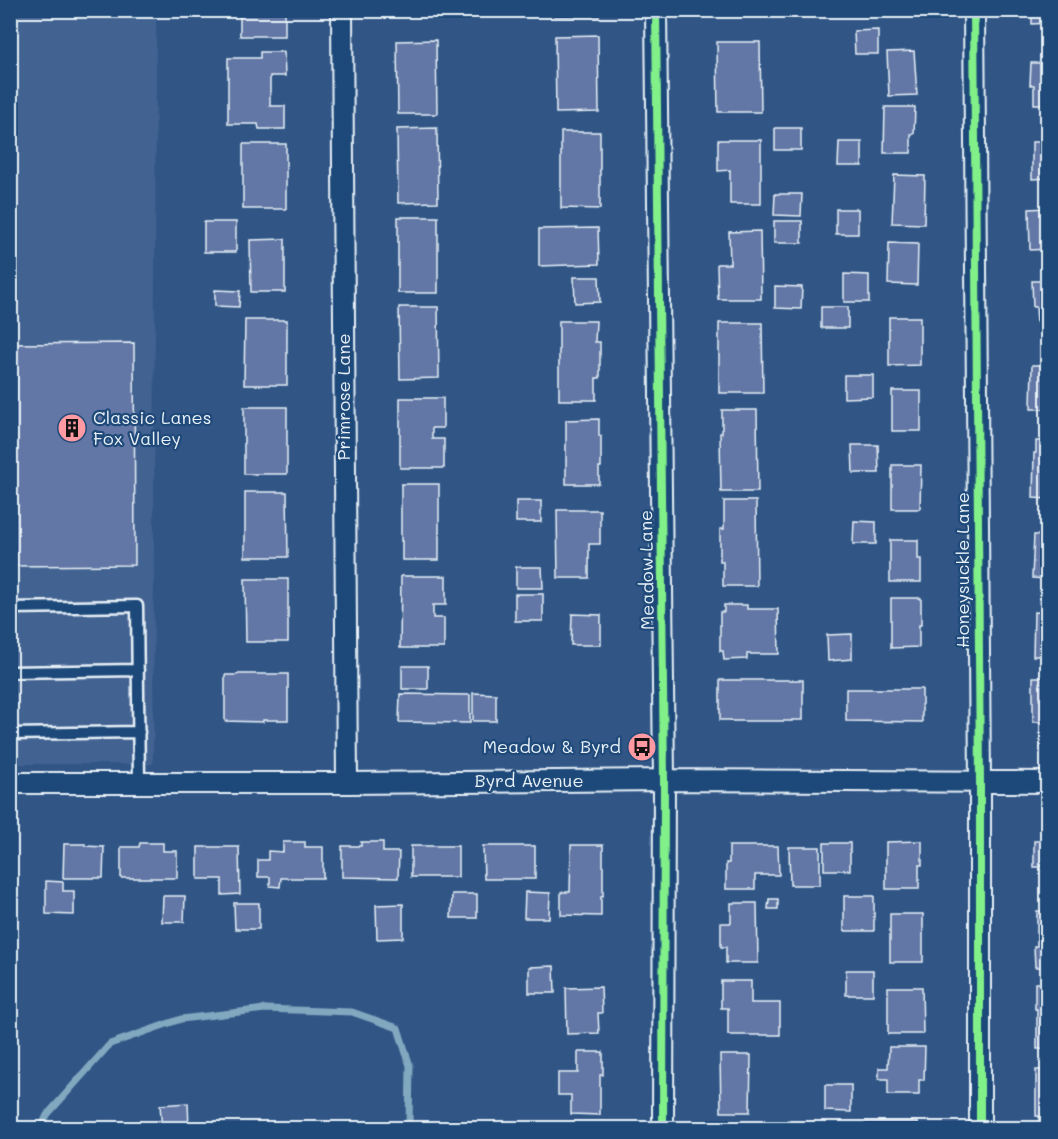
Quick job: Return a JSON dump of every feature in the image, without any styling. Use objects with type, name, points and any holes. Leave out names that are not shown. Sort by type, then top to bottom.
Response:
[{"type":"street","name":"Primrose Lane","points":[[342,10],[347,783]]},
{"type":"street","name":"Meadow Lane","points":[[656,10],[664,780],[663,1128]]},
{"type":"street","name":"Honeysuckle Lane","points":[[974,10],[980,782],[980,1128]]},
{"type":"street","name":"Byrd Avenue","points":[[10,783],[664,780],[1047,782]]},
{"type":"lane","points":[[10,608],[137,606],[139,782]]},
{"type":"lane","points":[[10,672],[138,670]]},
{"type":"lane","points":[[10,734],[139,732]]},
{"type":"shaded area","points":[[10,11],[156,11],[153,764],[11,764]]},
{"type":"building","points":[[240,10],[285,10],[285,36],[240,36]]},
{"type":"building","points":[[397,10],[440,10],[440,13],[397,13]]},
{"type":"building","points":[[554,10],[599,10],[599,16],[554,16]]},
{"type":"building","points":[[720,10],[759,10],[760,15],[720,16]]},
{"type":"building","points":[[888,10],[918,10],[918,15],[888,15]]},
{"type":"building","points":[[1032,10],[1048,10],[1048,23],[1032,24]]},
{"type":"building","points":[[878,30],[878,54],[855,54],[854,31]]},
{"type":"building","points":[[598,35],[599,112],[556,113],[555,36]]},
{"type":"building","points":[[436,40],[437,114],[398,114],[397,41]]},
{"type":"building","points":[[717,42],[760,42],[761,112],[718,112]]},
{"type":"building","points":[[914,51],[917,95],[889,96],[887,52]]},
{"type":"building","points":[[260,52],[284,52],[285,76],[270,76],[270,106],[285,106],[285,129],[259,129],[258,124],[228,124],[228,58],[260,58]]},
{"type":"building","points":[[1031,63],[1048,63],[1048,104],[1034,104],[1034,85],[1030,85]]},
{"type":"building","points":[[885,107],[915,107],[911,153],[884,153]]},
{"type":"building","points":[[437,128],[438,202],[398,203],[397,129]]},
{"type":"building","points":[[775,128],[801,128],[801,150],[775,150]]},
{"type":"building","points":[[561,132],[600,132],[600,209],[561,208]]},
{"type":"building","points":[[718,140],[761,140],[761,204],[730,204],[730,170],[718,171]]},
{"type":"building","points":[[839,142],[862,142],[862,166],[838,166]]},
{"type":"building","points":[[1032,142],[1048,142],[1048,178],[1032,179]]},
{"type":"building","points":[[243,144],[286,144],[286,209],[243,209]]},
{"type":"building","points":[[894,175],[925,176],[924,224],[892,223]]},
{"type":"building","points":[[775,194],[802,194],[801,216],[774,215]]},
{"type":"building","points":[[1048,208],[1048,249],[1030,250],[1029,209]]},
{"type":"building","points":[[836,209],[858,209],[858,234],[836,234]]},
{"type":"building","points":[[398,217],[438,217],[438,293],[398,293]]},
{"type":"building","points":[[774,221],[802,221],[802,243],[774,243]]},
{"type":"building","points":[[204,222],[236,222],[236,252],[204,252]]},
{"type":"building","points":[[598,228],[599,264],[539,266],[539,229]]},
{"type":"building","points":[[760,231],[761,299],[718,299],[717,264],[730,264],[729,232]]},
{"type":"building","points":[[285,239],[285,292],[251,292],[250,240]]},
{"type":"building","points":[[889,243],[918,244],[917,285],[888,284]]},
{"type":"building","points":[[844,274],[869,275],[869,302],[844,302]]},
{"type":"building","points":[[574,277],[599,277],[600,302],[575,303]]},
{"type":"building","points":[[1032,281],[1048,281],[1048,323],[1037,323],[1036,307],[1033,307]]},
{"type":"building","points":[[775,286],[802,287],[801,309],[775,308]]},
{"type":"building","points":[[215,290],[240,291],[239,307],[215,306]]},
{"type":"building","points":[[399,307],[438,307],[439,378],[400,379]]},
{"type":"building","points":[[821,307],[848,307],[848,328],[821,328]]},
{"type":"building","points":[[889,317],[920,317],[920,365],[889,366]]},
{"type":"building","points":[[245,320],[287,320],[287,385],[244,385]]},
{"type":"building","points":[[559,321],[596,321],[595,342],[600,342],[600,378],[596,378],[596,400],[559,400]]},
{"type":"building","points":[[719,323],[762,323],[763,393],[719,393]]},
{"type":"building","name":"Classic Lanes Fox Valley","points":[[134,343],[135,565],[10,566],[10,344]]},
{"type":"building","points":[[1032,365],[1048,365],[1048,409],[1031,409]]},
{"type":"building","points":[[844,375],[873,375],[873,397],[844,398]]},
{"type":"building","points":[[892,391],[921,391],[921,431],[892,431]]},
{"type":"building","points":[[400,398],[443,398],[443,428],[432,428],[432,439],[444,439],[444,468],[400,468]]},
{"type":"building","points":[[244,407],[287,407],[287,474],[244,474]]},
{"type":"building","points":[[722,410],[757,410],[758,492],[721,492]]},
{"type":"building","points":[[599,419],[601,467],[599,467],[599,484],[566,484],[566,420]]},
{"type":"building","points":[[1036,441],[1048,441],[1048,499],[1033,498]]},
{"type":"building","points":[[852,445],[878,445],[879,473],[853,473]]},
{"type":"building","points":[[892,465],[921,465],[920,509],[892,509]]},
{"type":"building","points":[[401,484],[439,484],[439,560],[402,560]]},
{"type":"building","points":[[245,492],[287,492],[288,557],[245,557]]},
{"type":"building","points":[[516,501],[541,501],[541,522],[516,522]]},
{"type":"building","points":[[724,501],[756,501],[757,586],[723,586],[720,529],[724,529]]},
{"type":"building","points":[[557,510],[600,510],[600,544],[589,544],[589,578],[558,578]]},
{"type":"building","points":[[854,521],[876,522],[876,544],[853,544]]},
{"type":"building","points":[[1034,535],[1048,535],[1048,579],[1032,578]]},
{"type":"building","points":[[890,540],[918,540],[921,582],[890,582]]},
{"type":"building","points":[[516,567],[542,567],[543,588],[516,588]]},
{"type":"building","points":[[401,576],[446,576],[446,605],[433,605],[433,618],[444,618],[444,648],[400,648]]},
{"type":"building","points":[[245,579],[288,579],[288,642],[246,642]]},
{"type":"building","points":[[515,594],[543,594],[543,621],[515,621]]},
{"type":"building","points":[[891,598],[921,598],[919,647],[891,648]]},
{"type":"building","points":[[724,605],[747,605],[747,609],[778,609],[779,654],[747,654],[747,659],[724,660],[723,651],[720,651],[720,612],[724,612]]},
{"type":"building","points":[[1034,612],[1048,613],[1048,656],[1033,656]]},
{"type":"building","points":[[572,614],[601,615],[601,645],[571,645]]},
{"type":"building","points":[[852,634],[852,659],[828,661],[827,635]]},
{"type":"building","points":[[402,666],[428,666],[428,689],[402,689]]},
{"type":"building","points":[[288,674],[288,720],[225,721],[225,675]]},
{"type":"building","points":[[1033,677],[1048,677],[1048,722],[1033,722]]},
{"type":"building","points":[[720,680],[803,680],[803,720],[720,720]]},
{"type":"building","points":[[846,689],[922,689],[922,722],[846,721]]},
{"type":"building","points":[[473,693],[496,694],[496,721],[473,721]]},
{"type":"building","points":[[400,694],[470,695],[470,723],[399,722]]},
{"type":"building","points":[[922,841],[919,889],[886,889],[886,842]]},
{"type":"building","points":[[1034,841],[1048,841],[1048,867],[1034,867]]},
{"type":"building","points":[[283,842],[305,842],[305,847],[323,847],[323,878],[281,878],[280,887],[270,886],[270,877],[258,877],[258,860],[268,860],[268,851],[283,852]]},
{"type":"building","points":[[361,842],[383,842],[383,852],[399,852],[398,878],[342,877],[342,846],[361,846]]},
{"type":"building","points":[[140,843],[163,843],[163,851],[177,851],[177,878],[121,878],[121,847],[139,847]]},
{"type":"building","points":[[824,843],[850,843],[850,870],[824,870]]},
{"type":"building","points":[[64,844],[104,847],[103,878],[63,878]]},
{"type":"building","points":[[571,845],[603,845],[601,916],[561,915],[561,892],[570,892]]},
{"type":"building","points":[[411,846],[458,846],[458,877],[411,877]]},
{"type":"building","points":[[483,846],[535,846],[535,879],[484,879]]},
{"type":"building","points":[[729,846],[778,846],[779,875],[755,875],[755,889],[726,889],[726,863],[729,863]]},
{"type":"building","points":[[198,847],[239,847],[240,894],[222,895],[222,879],[198,879]]},
{"type":"building","points":[[789,847],[820,847],[820,885],[790,885]]},
{"type":"building","points":[[46,881],[63,882],[63,891],[74,891],[74,915],[46,914]]},
{"type":"building","points":[[525,892],[550,893],[549,918],[524,918]]},
{"type":"building","points":[[452,894],[477,894],[477,918],[451,918]]},
{"type":"building","points":[[163,896],[185,896],[184,922],[162,922]]},
{"type":"building","points":[[844,896],[874,896],[874,931],[844,931]]},
{"type":"building","points":[[769,899],[778,899],[778,909],[768,909]]},
{"type":"building","points":[[234,903],[259,903],[259,929],[235,929]]},
{"type":"building","points":[[731,903],[757,903],[758,963],[726,963],[726,947],[721,947],[721,923],[731,923]]},
{"type":"building","points":[[403,904],[403,938],[377,939],[376,905]]},
{"type":"building","points":[[1037,911],[1048,911],[1048,967],[1035,967]]},
{"type":"building","points":[[890,914],[923,914],[923,962],[890,962]]},
{"type":"building","points":[[554,966],[555,993],[529,993],[529,967]]},
{"type":"building","points":[[846,970],[873,970],[873,995],[846,995]]},
{"type":"building","points":[[721,981],[751,981],[751,1003],[780,1003],[780,1035],[728,1035],[728,1008],[721,1008]]},
{"type":"building","points":[[1035,983],[1048,983],[1048,1049],[1037,1049]]},
{"type":"building","points":[[601,987],[602,1013],[598,1013],[599,1033],[567,1034],[566,988]]},
{"type":"building","points":[[888,987],[922,987],[923,1034],[888,1034]]},
{"type":"building","points":[[889,1047],[925,1047],[924,1080],[919,1080],[919,1095],[888,1095],[888,1079],[879,1079],[879,1068],[888,1068]]},
{"type":"building","points":[[578,1052],[603,1052],[603,1075],[600,1075],[600,1115],[571,1114],[571,1095],[558,1095],[558,1073],[578,1073]]},
{"type":"building","points":[[720,1055],[751,1055],[750,1112],[721,1112]]},
{"type":"building","points":[[1036,1070],[1048,1070],[1048,1128],[1039,1128],[1039,1116],[1036,1116]]},
{"type":"building","points":[[825,1085],[851,1085],[851,1112],[825,1111]]},
{"type":"building","points":[[188,1103],[189,1128],[162,1128],[160,1105]]},
{"type":"building","points":[[866,1122],[918,1122],[918,1128],[866,1128]]},
{"type":"waterway","points":[[41,1128],[47,1115],[110,1044],[181,1019],[265,1009],[352,1012],[398,1028],[410,1066],[409,1128]]},
{"type":"cycle path","points":[[656,10],[664,780],[663,1128]]},
{"type":"cycle path","points":[[974,10],[980,782],[980,1128]]},
{"type":"place","name":"Classic Lanes Fox Valley","points":[[72,428]]},
{"type":"place","name":"Meadow & Byrd","points":[[642,747]]}]
